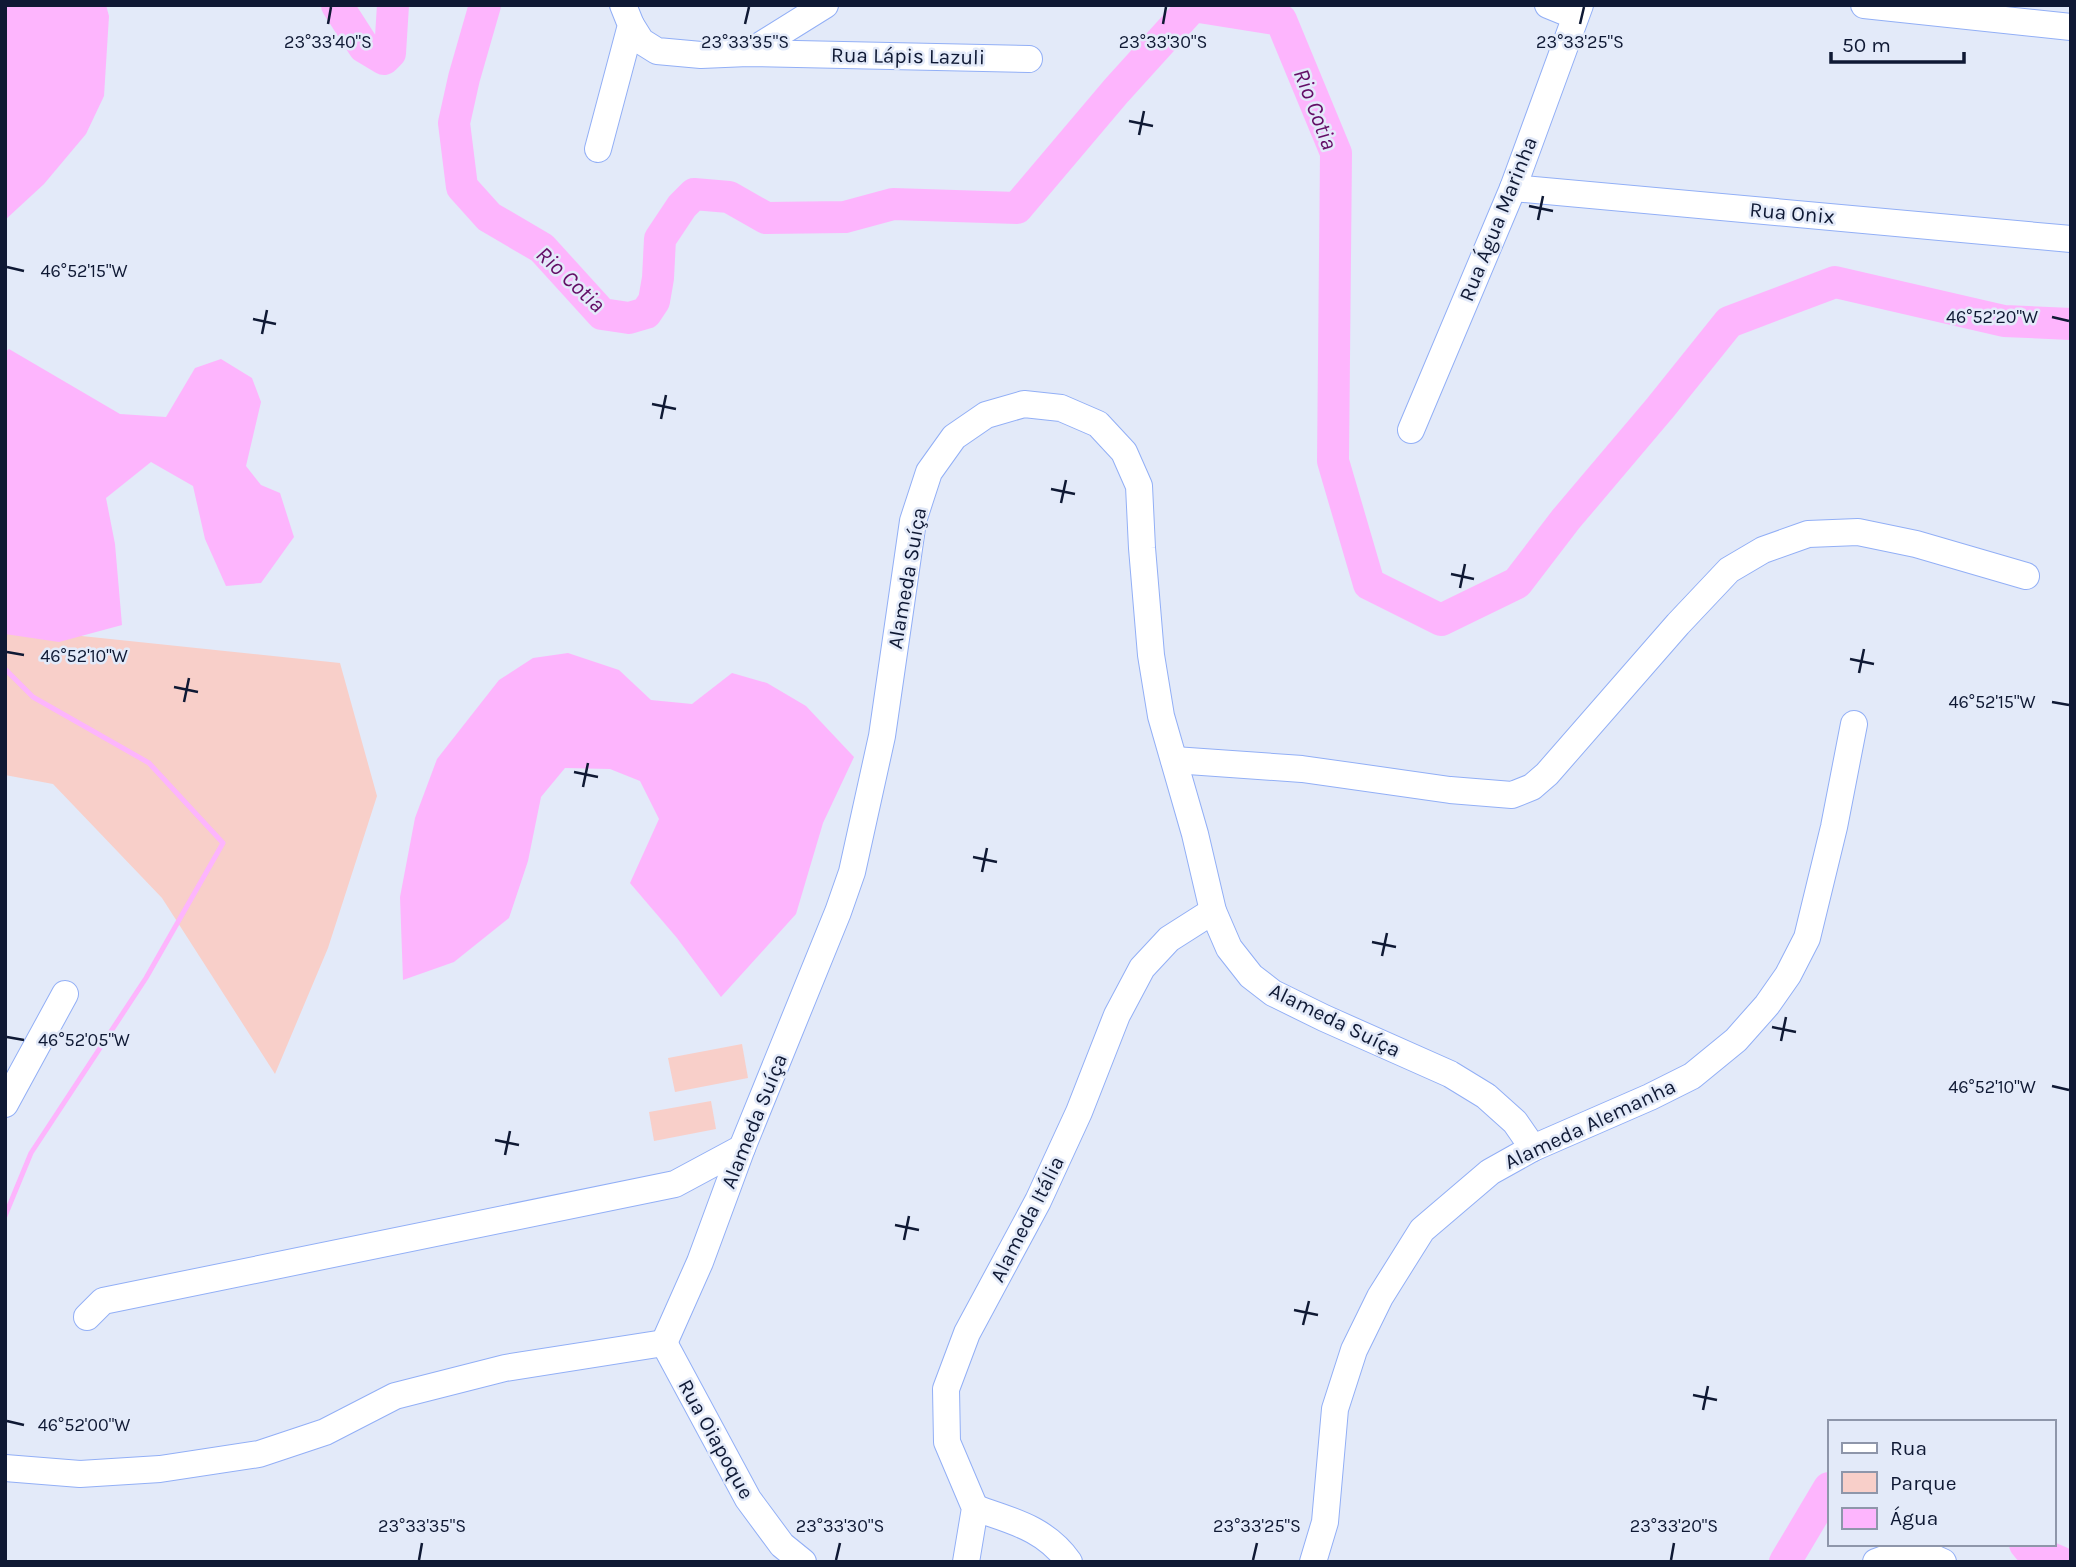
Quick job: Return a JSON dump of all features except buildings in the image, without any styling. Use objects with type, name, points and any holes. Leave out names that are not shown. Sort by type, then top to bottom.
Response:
[{"type":"street","points":[[748,53],[825,5]]},
{"type":"street","points":[[1548,5],[1578,11]]},
{"type":"street","points":[[1864,5],[2017,14],[2071,27]]},
{"type":"street","name":"Rua Água Marinha","points":[[1411,429],[1513,188],[1578,11]]},
{"type":"street","points":[[598,149],[627,15]]},
{"type":"street","name":"Rua Lápis Lazuli","points":[[627,15],[641,41],[657,51],[701,55],[748,53],[1029,59]]},
{"type":"street","name":"Rua Onix","points":[[1513,188],[2071,239]]},
{"type":"street","name":"Alameda Suíça","points":[[664,1343],[700,1262],[742,1148],[852,872],[882,736],[913,521],[929,472],[954,437],[986,415],[1024,404],[1061,408],[1098,424],[1124,452],[1139,485],[1152,655],[1161,716],[1195,834],[1213,911],[1230,948],[1251,976],[1273,993],[1450,1074],[1486,1096],[1515,1122],[1534,1148]]},
{"type":"street","points":[[1174,760],[1302,769],[1450,790],[1512,795],[1532,787],[1547,774],[1678,624],[1729,570],[1763,550],[1808,534],[1858,532],[1916,544],[2026,576]]},
{"type":"street","name":"Alameda Alemanha","points":[[1313,1562],[1325,1522],[1335,1409],[1354,1350],[1380,1297],[1422,1230],[1490,1172],[1534,1148],[1692,1076],[1736,1040],[1767,1005],[1788,975],[1807,938],[1834,827],[1854,724]]},
{"type":"street","name":"Alameda Itália","points":[[975,1508],[947,1442],[946,1390],[967,1334],[1038,1201],[1079,1112],[1117,1015],[1142,968],[1169,939],[1213,911]]},
{"type":"street","points":[[5,1104],[65,994]]},
{"type":"street","points":[[87,1317],[103,1301],[675,1184],[742,1148]]},
{"type":"street","points":[[5,1468],[80,1474],[160,1469],[259,1454],[325,1432],[395,1396],[505,1368],[664,1343]]},
{"type":"street","name":"Rua Oiapoque","points":[[664,1343],[748,1499],[782,1545],[803,1562]]},
{"type":"street","points":[[966,1562],[975,1508],[1028,1526],[1047,1537],[1069,1562]]},
{"type":"street","points":[[1876,1562],[1893,1554],[1914,1552],[1943,1562]]},
{"type":"green space","points":[[5,628],[340,663],[377,796],[328,948],[275,1074],[162,898],[53,784],[5,775]]},
{"type":"green space","points":[[742,1044],[748,1078],[675,1092],[668,1058]]},
{"type":"green space","points":[[711,1101],[716,1129],[654,1141],[649,1112]]},
{"type":"water","points":[[5,5],[106,5],[109,16],[104,96],[86,134],[44,184],[5,220]]},
{"type":"water","points":[[9,349],[120,414],[166,417],[195,368],[221,359],[252,378],[261,402],[246,466],[261,485],[280,493],[294,537],[261,583],[226,586],[205,539],[193,486],[151,462],[106,498],[115,544],[122,625],[59,642],[5,634],[5,352]]},
{"type":"water","points":[[568,653],[619,670],[651,700],[692,704],[732,673],[767,683],[806,706],[854,757],[823,823],[796,914],[721,997],[677,938],[630,883],[659,819],[640,781],[610,769],[565,768],[541,797],[528,861],[509,918],[454,962],[403,980],[400,897],[415,818],[437,759],[499,680],[533,658]]},
{"type":"waterway","name":"Rio Cotia","points":[[337,5],[364,47],[384,59],[390,53],[393,5]]},
{"type":"waterway","name":"Rio Cotia","points":[[485,5],[454,123],[462,187],[489,217],[542,248],[602,314],[629,318],[646,313],[654,301],[660,239],[682,206],[694,194],[729,197],[766,218],[845,217],[893,204],[1017,208],[1116,91],[1193,6],[1281,20],[1336,153],[1333,461],[1369,584],[1441,620],[1517,583],[1566,519],[1729,322],[1835,282],[2004,321],[2071,324]]},
{"type":"waterway","points":[[5,669],[33,697],[149,763],[223,843],[146,978],[31,1153],[5,1216]]},
{"type":"waterway","name":"Rio Cotia","points":[[1785,1562],[1828,1490]]},
{"type":"waterway","name":"Rio Cotia","points":[[2027,1546],[2060,1562]]}]
